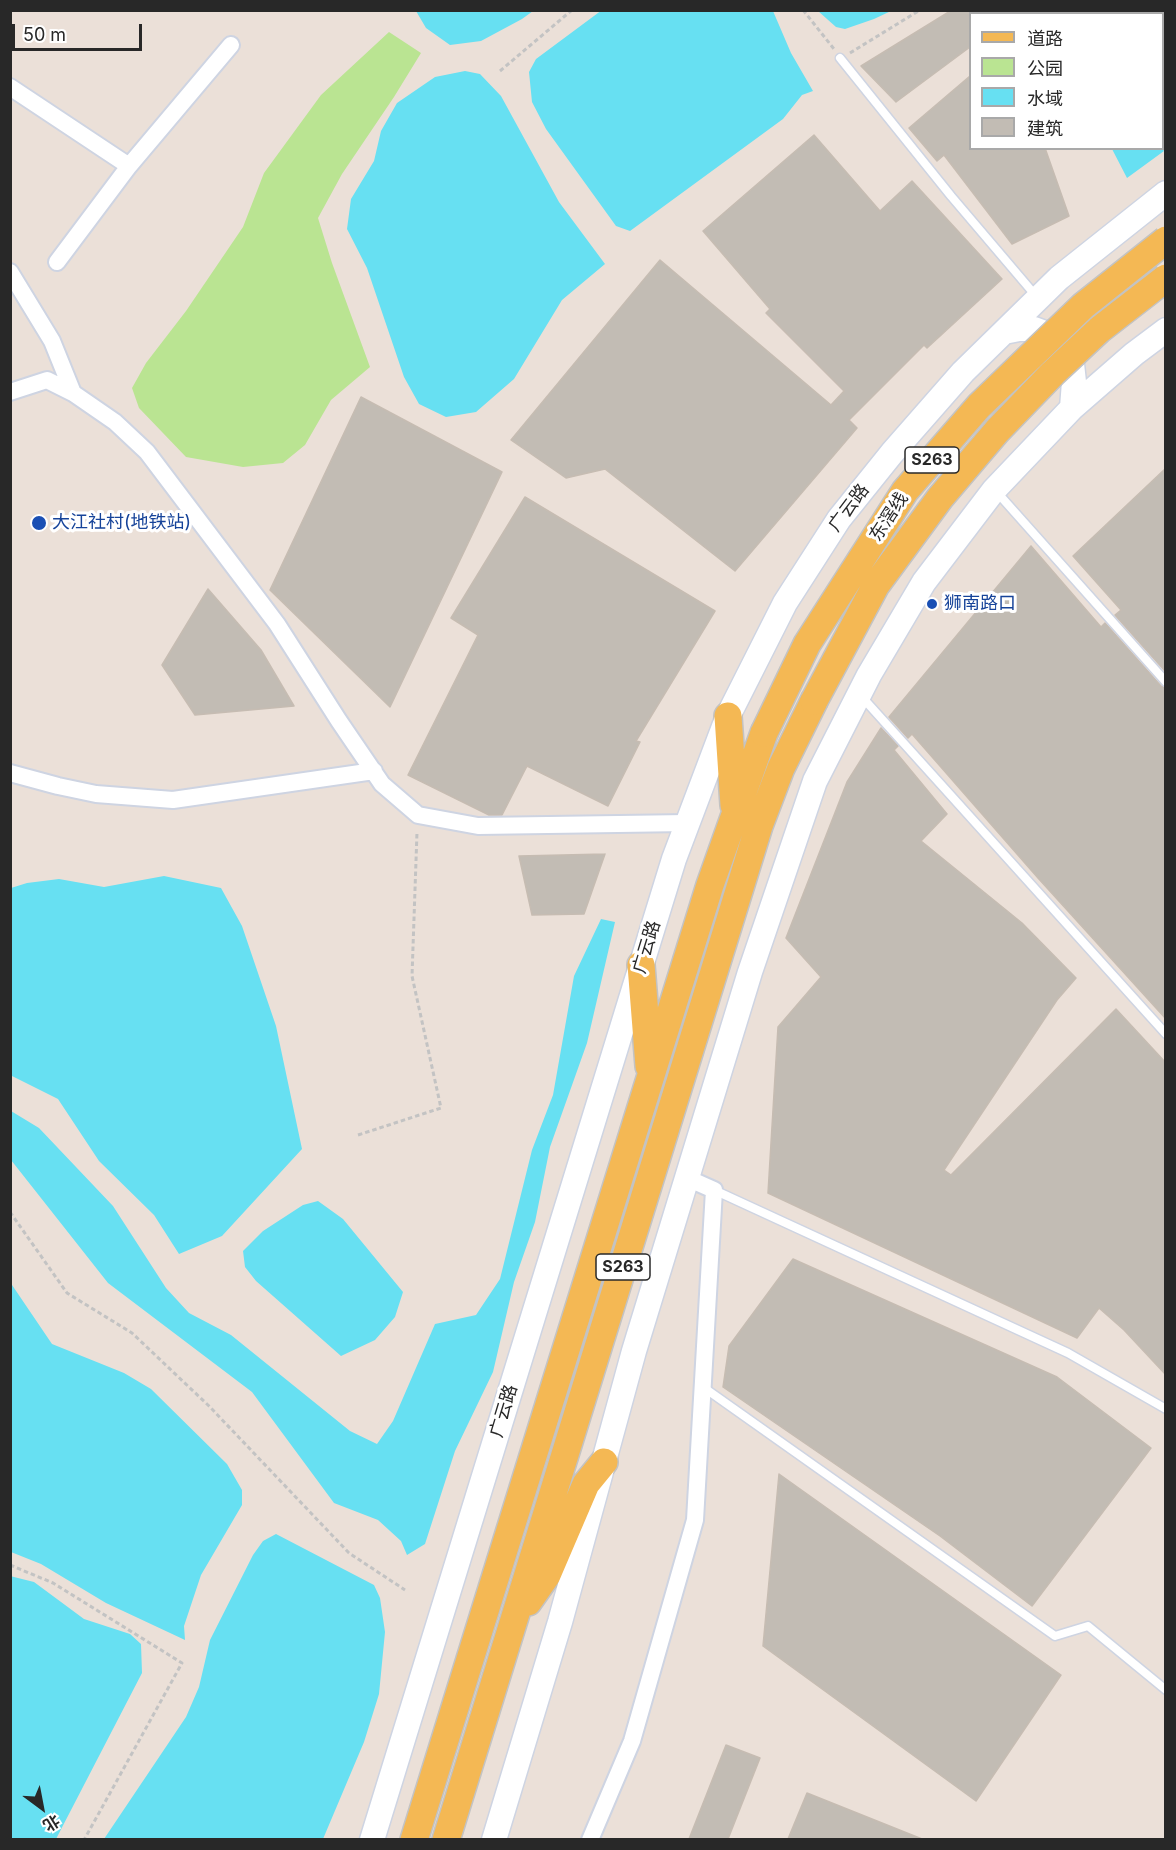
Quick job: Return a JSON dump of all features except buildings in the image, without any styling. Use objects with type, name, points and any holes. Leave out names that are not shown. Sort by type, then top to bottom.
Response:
[{"type":"main road","name":"广云路","points":[[372,1839],[674,860],[728,716],[785,603],[839,519],[892,453],[963,372],[1059,278],[1166,193]]},
{"type":"main road","name":"东滘线","points":[[735,815],[764,733],[807,644],[905,491],[979,406],[1083,306],[1166,240]]},
{"type":"main road","name":"S263","points":[[446,1839],[759,826],[781,768],[876,585],[940,498],[997,431],[1053,374],[1099,330],[1166,278]]},
{"type":"main road","points":[[1004,332],[1034,329],[1050,335],[1065,348],[1072,364],[1074,382],[1072,408]]},
{"type":"main road","name":"S263","points":[[494,1839],[560,1622],[634,1351],[750,972],[812,792],[859,694],[924,582],[994,490],[1072,408],[1134,354],[1166,330]]},
{"type":"main road","points":[[728,716],[735,815]]},
{"type":"main road","name":"S263","points":[[414,1839],[710,885],[735,815]]},
{"type":"main road","points":[[641,965],[650,1080]]},
{"type":"main road","points":[[512,1625],[547,1575],[586,1484],[603,1462]]},
{"type":"street","points":[[57,262],[129,166],[231,45]]},
{"type":"street","points":[[10,87],[129,166]]},
{"type":"street","points":[[10,272],[52,340],[73,393]]},
{"type":"street","points":[[10,392],[47,380],[73,393],[115,422],[147,452],[277,624],[382,784],[418,815],[478,825],[688,823]]},
{"type":"street","points":[[10,773],[96,794],[173,800],[374,771]]},
{"type":"street","points":[[590,1839],[632,1741],[695,1520],[714,1190],[687,1178]]},
{"type":"lane","points":[[840,58],[951,196],[1038,298]]},
{"type":"lane","points":[[994,490],[1166,682]]},
{"type":"lane","points":[[859,694],[1166,1034]]},
{"type":"lane","points":[[714,1190],[1068,1353],[1166,1409]]},
{"type":"lane","points":[[703,1387],[1055,1636],[1088,1626],[1166,1690]]},
{"type":"path","points":[[500,71],[572,10]]},
{"type":"path","points":[[803,10],[840,58],[864,46],[920,10]]},
{"type":"path","points":[[358,1135],[441,1108],[412,976],[418,815]]},
{"type":"path","points":[[10,1212],[68,1293],[132,1333],[209,1406],[349,1553],[405,1590]]},
{"type":"path","points":[[10,1565],[53,1583],[182,1663],[84,1839]]},
{"type":"green space","points":[[389,32],[421,53],[342,174],[318,218],[370,367],[331,400],[305,445],[283,463],[243,467],[186,457],[139,408],[132,388],[146,363],[186,311],[243,227],[264,173],[321,95]]},
{"type":"water","points":[[602,10],[773,11],[791,53],[813,91],[802,95],[783,119],[630,231],[616,226],[546,129],[532,102],[529,72],[536,59]]},
{"type":"water","points":[[416,11],[533,11],[481,41],[450,45],[426,28]]},
{"type":"water","points":[[818,11],[891,11],[845,29],[836,27]]},
{"type":"water","points":[[1039,11],[1095,12],[1040,12]]},
{"type":"water","points":[[465,71],[480,74],[501,96],[559,202],[605,264],[562,300],[514,379],[476,412],[446,417],[419,404],[404,377],[367,268],[347,229],[351,199],[374,161],[381,131],[397,103],[435,77]]},
{"type":"water","points":[[1113,150],[1163,150],[1164,151],[1127,178]]},
{"type":"water","points":[[164,876],[221,888],[242,926],[276,1026],[302,1149],[222,1236],[179,1254],[154,1215],[99,1161],[58,1099],[10,1075],[11,888],[27,883],[59,879],[104,887]]},
{"type":"water","points":[[601,919],[615,922],[587,1043],[550,1147],[535,1222],[514,1282],[493,1372],[455,1451],[425,1544],[407,1555],[401,1541],[378,1520],[334,1503],[252,1392],[108,1283],[11,1160],[11,1111],[39,1128],[113,1206],[166,1288],[189,1313],[231,1335],[350,1431],[377,1444],[393,1421],[435,1324],[476,1315],[500,1279],[532,1150],[553,1095],[574,976]]},
{"type":"water","points":[[318,1201],[343,1219],[403,1292],[395,1317],[375,1340],[341,1356],[256,1281],[245,1267],[243,1251],[263,1231],[303,1205]]},
{"type":"water","points":[[10,1282],[52,1344],[124,1373],[151,1389],[227,1464],[242,1490],[242,1505],[201,1575],[184,1626],[185,1640],[106,1603],[41,1564],[11,1552]]},
{"type":"water","points":[[276,1534],[374,1585],[380,1598],[385,1632],[379,1694],[364,1742],[323,1839],[104,1839],[186,1717],[199,1687],[210,1640],[253,1555],[263,1541]]},
{"type":"water","points":[[10,1576],[34,1582],[84,1619],[130,1634],[141,1644],[142,1673],[56,1839],[11,1839]]},
{"type":"place","name":"大江社村(地铁站)","points":[[39,523]]},
{"type":"place","name":"狮南路口","points":[[932,604]]}]
